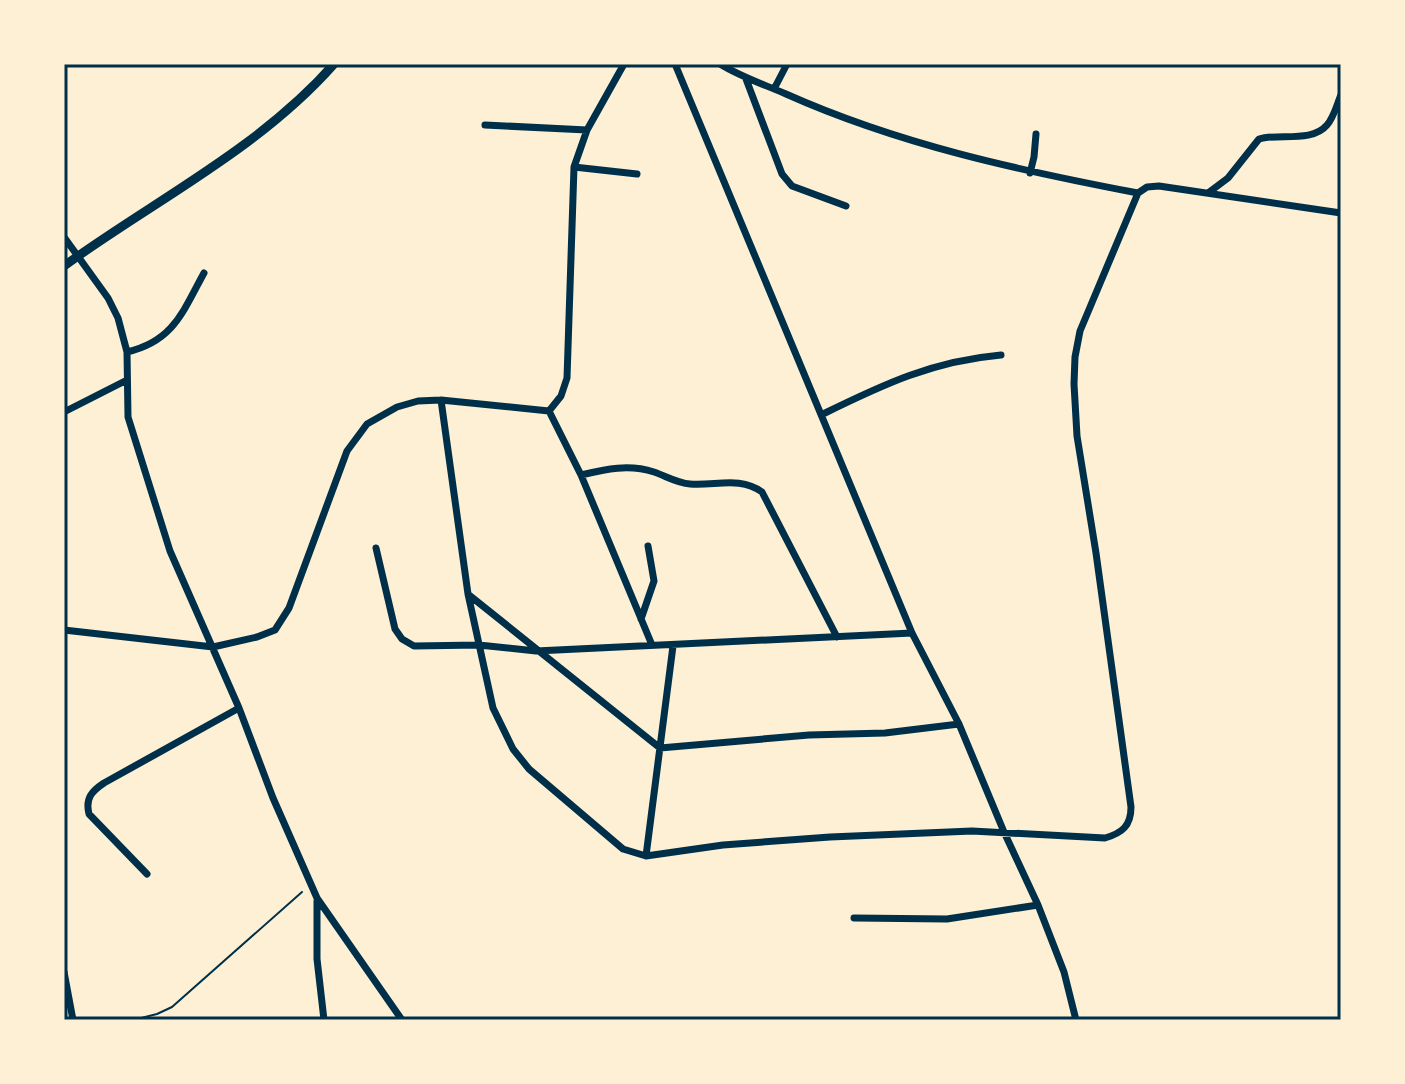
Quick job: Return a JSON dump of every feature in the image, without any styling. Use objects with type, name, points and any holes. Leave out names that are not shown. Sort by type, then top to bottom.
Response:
[{"type":"street","points":[[64,266],[277,120],[334,64]]},
{"type":"street","points":[[549,411],[561,396],[567,378],[574,167],[587,130],[624,64]]},
{"type":"street","points":[[675,64],[912,633],[959,724],[1038,905],[1064,972],[1076,1020]]},
{"type":"street","points":[[720,64],[746,79],[865,127],[1030,173],[1138,193]]},
{"type":"street","points":[[774,89],[787,64]]},
{"type":"street","points":[[746,79],[782,174],[792,186],[846,206]]},
{"type":"street","points":[[1208,193],[1228,178],[1259,139],[1309,135],[1323,128],[1328,124],[1341,95]]},
{"type":"street","points":[[485,125],[587,130]]},
{"type":"street","points":[[1030,173],[1036,134]]},
{"type":"street","points":[[574,167],[637,174]]},
{"type":"street","points":[[441,400],[468,594],[493,708],[513,749],[529,769],[623,849],[646,856],[723,845],[830,837],[1004,832],[1105,838],[1125,829],[1131,819],[1077,436],[1074,384],[1080,331],[1138,193],[1147,187],[1159,186],[1341,213]]},
{"type":"street","points":[[64,237],[118,318],[127,352],[128,417],[170,551],[239,708],[273,798],[317,898],[402,1020]]},
{"type":"street","points":[[127,352],[155,342],[167,333],[204,273]]},
{"type":"street","points":[[823,414],[906,375],[956,361],[1001,355]]},
{"type":"street","points":[[64,412],[127,380]]},
{"type":"street","points":[[64,630],[213,647],[275,630],[289,608],[347,451],[367,424],[397,407],[418,401],[441,400],[549,411]]},
{"type":"street","points":[[549,411],[581,475],[652,645]]},
{"type":"street","points":[[581,475],[628,467],[690,484],[751,484],[762,492],[837,637]]},
{"type":"street","points":[[641,619],[654,581],[648,546]]},
{"type":"street","points":[[376,548],[395,629],[402,639],[414,646],[479,645],[536,651],[912,633]]},
{"type":"street","points":[[468,594],[660,748],[809,735],[885,733],[959,724]]},
{"type":"street","points":[[646,856],[673,646]]},
{"type":"street","points":[[147,874],[89,814],[89,796],[104,783],[239,708]]},
{"type":"street","points":[[317,898],[317,959],[324,1020]]},
{"type":"street","points":[[854,918],[947,919],[1038,905]]},
{"type":"street","points":[[64,972],[73,1020]]},
{"type":"path","points":[[133,1020],[172,1007],[312,884]]}]
